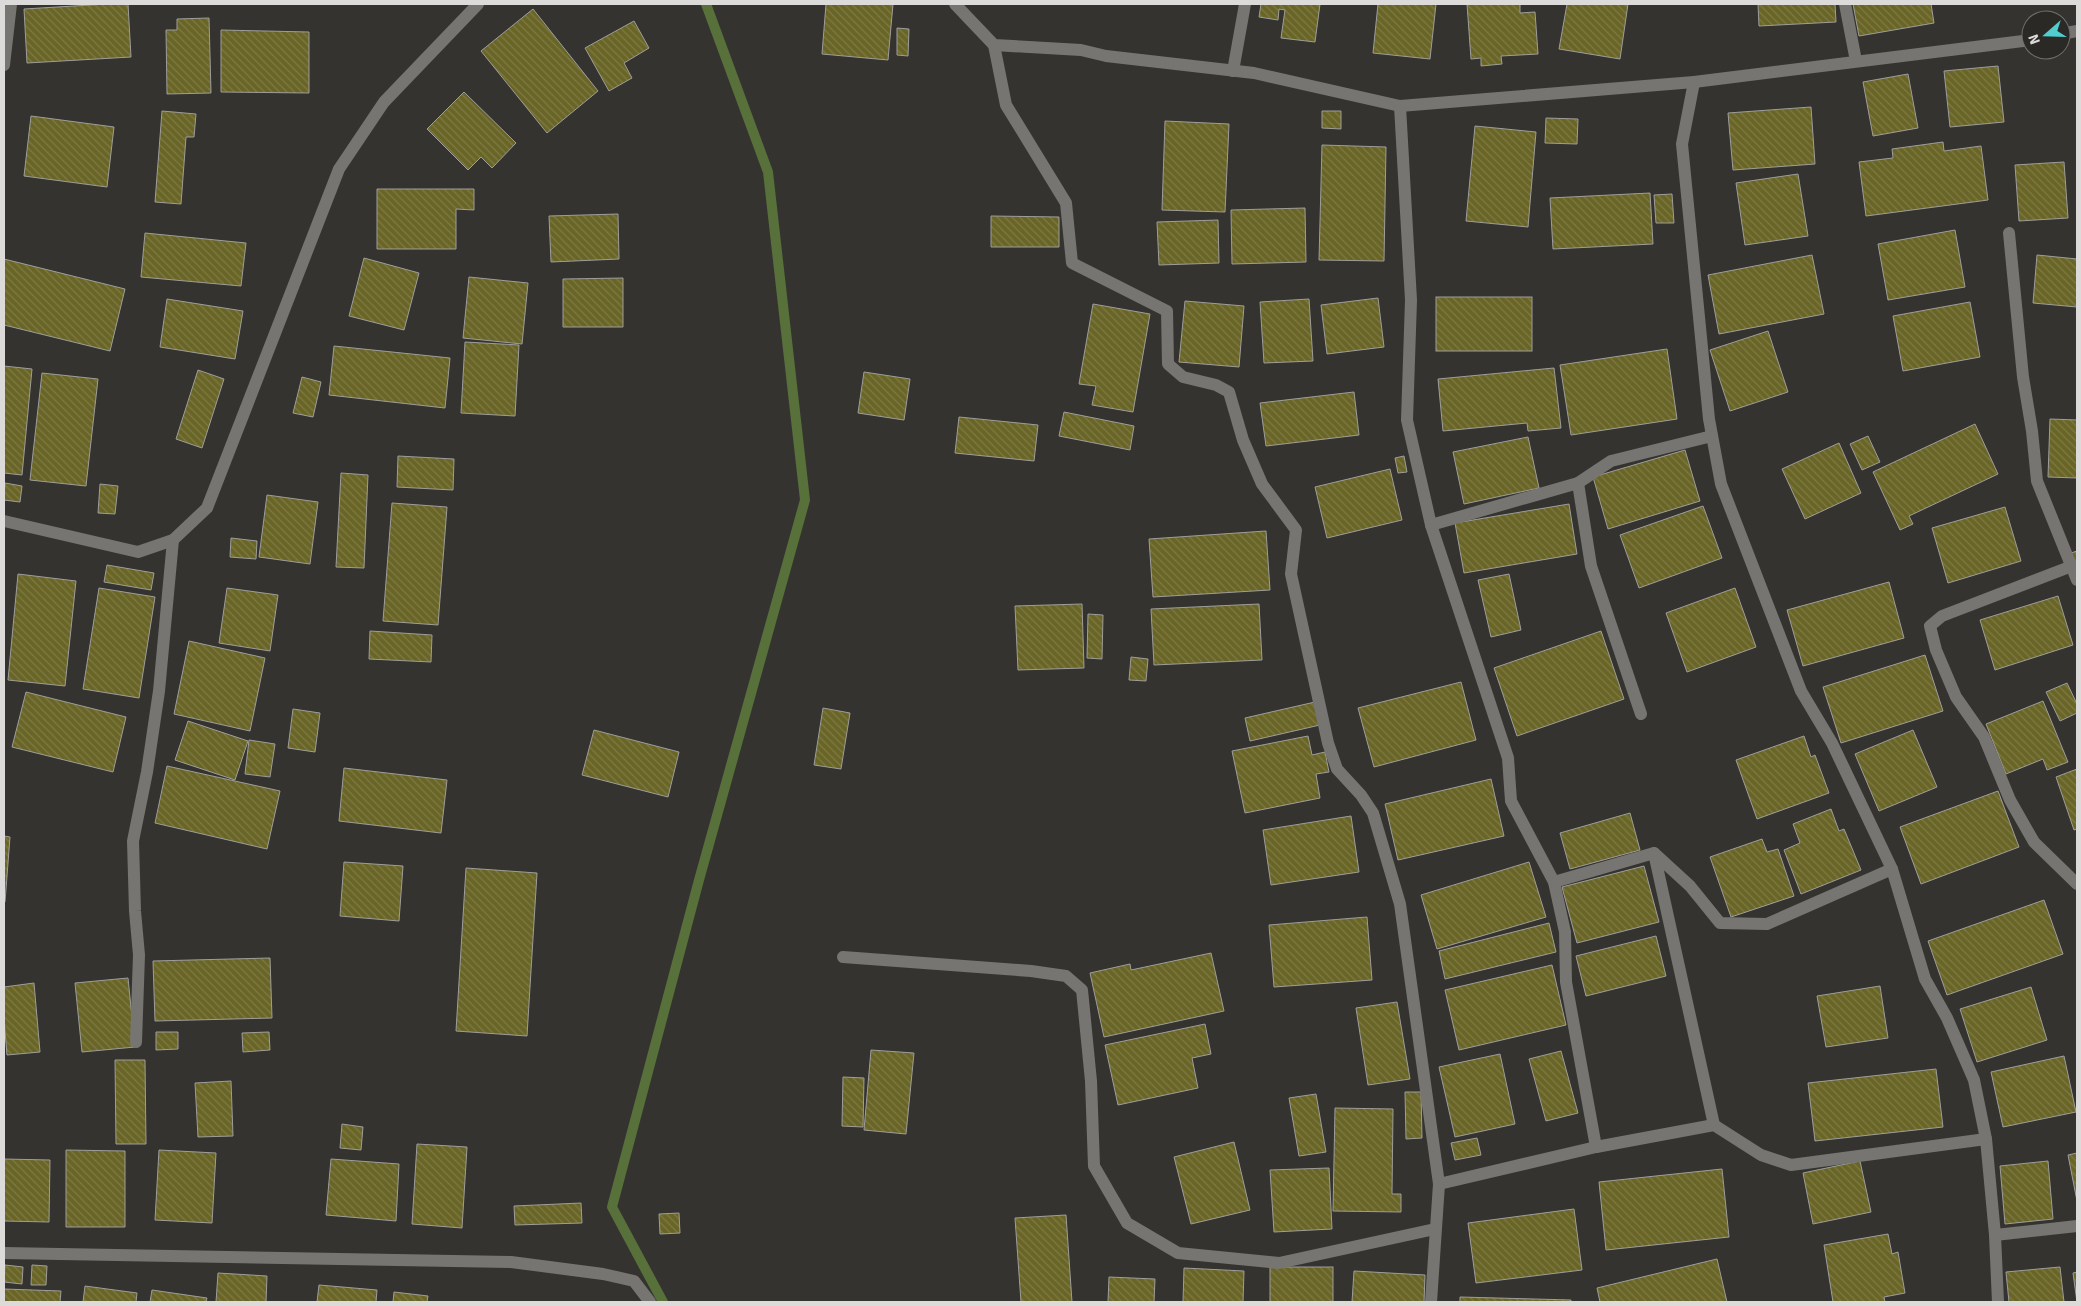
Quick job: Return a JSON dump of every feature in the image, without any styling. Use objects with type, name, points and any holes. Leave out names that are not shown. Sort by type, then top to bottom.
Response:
[{"type":"street","points":[[4,65],[11,4]]},
{"type":"street","points":[[4,520],[138,552],[173,540],[206,508],[339,169],[384,102],[478,4]]},
{"type":"street","points":[[955,4],[994,45],[1006,105],[1066,203],[1072,263],[1167,311],[1168,364],[1183,377],[1216,385],[1229,392],[1243,440],[1262,484],[1296,530],[1291,574],[1328,743],[1337,769],[1361,795],[1373,812],[1400,904],[1439,1184],[1431,1302]]},
{"type":"street","points":[[1233,71],[1246,4]]},
{"type":"street","points":[[1845,4],[1856,61]]},
{"type":"street","points":[[994,45],[1081,50],[1106,56],[1254,73],[1400,106],[1694,82],[2021,42]]},
{"type":"street","points":[[1694,82],[1687,110],[1682,144],[1712,436],[1721,484],[1801,691],[1832,743],[1892,869],[1925,979],[1947,1018],[1974,1080],[1986,1139],[1995,1235],[1998,1302]]},
{"type":"street","points":[[1400,106],[1411,300],[1407,420],[1431,524],[1508,758],[1511,801],[1554,882],[1565,932],[1566,982],[1596,1147]]},
{"type":"street","points":[[2009,234],[2023,377],[2032,431],[2037,481],[2077,580]]},
{"type":"street","points":[[1431,524],[1578,483],[1611,461],[1712,436]]},
{"type":"street","points":[[1578,483],[1591,566],[1642,714]]},
{"type":"street","points":[[136,1042],[138,956],[133,841],[147,772],[159,691],[173,540]]},
{"type":"street","points":[[2072,566],[1942,616],[1930,626],[1936,650],[1956,697],[1984,737],[2010,800],[2034,842],[2077,884]]},
{"type":"street","points":[[1654,853],[1690,886],[1720,922],[1767,924],[1892,869]]},
{"type":"street","points":[[1554,882],[1654,853]]},
{"type":"street","points":[[1654,853],[1714,1125]]},
{"type":"street","points":[[843,957],[1031,971],[1066,976],[1082,990],[1091,1081],[1094,1166],[1127,1223],[1178,1253],[1279,1263],[1435,1229]]},
{"type":"street","points":[[1439,1184],[1596,1147],[1714,1125],[1761,1155],[1791,1165],[1986,1139]]},
{"type":"street","points":[[1995,1235],[2077,1226]]},
{"type":"street","points":[[4,1253],[511,1262],[603,1274],[634,1281],[650,1302]]},
{"type":"building","points":[[128,4],[131,57],[27,63],[24,9]]},
{"type":"building","points":[[826,4],[893,4],[888,60],[822,54]]},
{"type":"building","points":[[1261,4],[1320,4],[1315,42],[1281,38],[1285,10],[1279,9],[1278,20],[1259,17]]},
{"type":"building","points":[[1378,4],[1436,4],[1430,59],[1373,53]]},
{"type":"building","points":[[1467,4],[1520,4],[1520,13],[1535,12],[1538,54],[1501,56],[1502,64],[1481,66],[1481,58],[1471,59]]},
{"type":"building","points":[[1567,4],[1628,4],[1620,59],[1559,49]]},
{"type":"building","points":[[1758,4],[1835,4],[1836,22],[1759,26]]},
{"type":"building","points":[[1853,4],[1931,4],[1934,23],[1859,36]]},
{"type":"building","points":[[533,9],[598,91],[547,133],[481,51]]},
{"type":"building","points":[[209,18],[211,93],[167,94],[166,30],[177,30],[177,19]]},
{"type":"building","points":[[634,21],[649,48],[624,63],[632,78],[609,91],[585,48]]},
{"type":"building","points":[[897,28],[909,29],[908,56],[897,55]]},
{"type":"building","points":[[221,30],[309,32],[309,93],[221,92]]},
{"type":"building","points":[[1998,66],[2004,122],[1950,127],[1944,71]]},
{"type":"building","points":[[1908,74],[1918,128],[1873,136],[1863,82]]},
{"type":"building","points":[[464,92],[516,143],[492,168],[481,157],[468,170],[427,129]]},
{"type":"building","points":[[1811,107],[1815,164],[1733,170],[1728,113]]},
{"type":"building","points":[[162,111],[196,114],[194,137],[186,137],[181,204],[155,202]]},
{"type":"building","points":[[1322,111],[1341,111],[1341,129],[1322,128]]},
{"type":"building","points":[[31,116],[114,127],[107,187],[24,176]]},
{"type":"building","points":[[1546,118],[1578,119],[1577,144],[1545,143]]},
{"type":"building","points":[[1165,121],[1229,124],[1225,212],[1162,210]]},
{"type":"building","points":[[1475,126],[1536,132],[1528,227],[1466,221]]},
{"type":"building","points":[[1943,142],[1944,151],[1981,146],[1988,200],[1866,216],[1859,162],[1893,158],[1892,149]]},
{"type":"building","points":[[1322,145],[1386,147],[1384,261],[1319,260]]},
{"type":"building","points":[[2064,162],[2068,218],[2019,221],[2015,165]]},
{"type":"building","points":[[1798,174],[1808,236],[1745,245],[1736,183]]},
{"type":"building","points":[[377,189],[474,189],[474,210],[456,209],[456,249],[377,249]]},
{"type":"building","points":[[1650,193],[1653,244],[1553,249],[1550,198]]},
{"type":"building","points":[[1672,194],[1674,223],[1656,223],[1654,195]]},
{"type":"building","points":[[1305,208],[1306,262],[1232,264],[1231,210]]},
{"type":"building","points":[[618,214],[619,259],[551,262],[549,216]]},
{"type":"building","points":[[991,216],[1059,217],[1059,247],[991,247]]},
{"type":"building","points":[[1218,220],[1219,263],[1159,265],[1157,222]]},
{"type":"building","points":[[1955,230],[1965,287],[1888,300],[1878,244]]},
{"type":"building","points":[[145,233],[246,243],[241,286],[141,277]]},
{"type":"building","points":[[1812,255],[1824,314],[1719,334],[1708,275]]},
{"type":"building","points":[[2037,255],[2077,259],[2077,307],[2033,303]]},
{"type":"building","points":[[364,258],[419,273],[404,330],[349,316]]},
{"type":"building","points":[[4,259],[125,289],[110,351],[4,325]]},
{"type":"building","points":[[469,277],[528,283],[522,344],[463,338]]},
{"type":"building","points":[[623,278],[623,327],[563,327],[563,279]]},
{"type":"building","points":[[1436,297],[1532,297],[1532,351],[1436,351]]},
{"type":"building","points":[[1378,298],[1384,347],[1327,354],[1321,305]]},
{"type":"building","points":[[167,299],[243,311],[235,359],[160,347]]},
{"type":"building","points":[[1309,299],[1313,361],[1264,363],[1260,302]]},
{"type":"building","points":[[1185,301],[1244,306],[1239,367],[1179,362]]},
{"type":"building","points":[[1970,302],[1980,357],[1903,371],[1893,316]]},
{"type":"building","points":[[1093,304],[1150,314],[1133,412],[1092,405],[1096,386],[1079,384]]},
{"type":"building","points":[[1768,331],[1788,392],[1730,411],[1710,350]]},
{"type":"building","points":[[465,342],[519,345],[515,416],[461,413]]},
{"type":"building","points":[[334,346],[450,358],[445,408],[329,395]]},
{"type":"building","points":[[1667,349],[1677,419],[1571,435],[1560,365]]},
{"type":"building","points":[[4,366],[32,369],[22,475],[4,473]]},
{"type":"building","points":[[1554,368],[1561,428],[1528,431],[1527,423],[1443,431],[1438,379]]},
{"type":"building","points":[[198,370],[224,379],[202,448],[176,439]]},
{"type":"building","points":[[864,372],[910,379],[904,420],[858,413]]},
{"type":"building","points":[[42,373],[98,379],[86,486],[30,480]]},
{"type":"building","points":[[302,377],[321,382],[313,417],[293,413]]},
{"type":"building","points":[[1354,392],[1359,435],[1266,446],[1260,403]]},
{"type":"building","points":[[1064,412],[1134,426],[1130,450],[1059,436]]},
{"type":"building","points":[[959,417],[1038,425],[1034,461],[955,453]]},
{"type":"building","points":[[2050,419],[2077,420],[2077,478],[2048,477]]},
{"type":"building","points":[[1975,424],[1998,474],[1909,516],[1913,524],[1900,530],[1873,472]]},
{"type":"building","points":[[1868,436],[1880,462],[1862,470],[1850,444]]},
{"type":"building","points":[[1528,437],[1539,488],[1464,504],[1453,452]]},
{"type":"building","points":[[1839,443],[1861,493],[1805,519],[1782,469]]},
{"type":"building","points":[[1685,450],[1700,501],[1608,529],[1593,477]]},
{"type":"building","points":[[398,456],[454,459],[453,490],[397,487]]},
{"type":"building","points":[[1404,456],[1407,472],[1398,473],[1395,458]]},
{"type":"building","points":[[1390,469],[1402,520],[1327,538],[1315,487]]},
{"type":"building","points":[[341,473],[368,475],[364,568],[336,567]]},
{"type":"building","points":[[5,483],[22,486],[20,502],[4,500]]},
{"type":"building","points":[[100,484],[118,486],[115,514],[98,513]]},
{"type":"building","points":[[267,495],[318,502],[310,564],[259,557]]},
{"type":"building","points":[[392,503],[447,507],[438,625],[383,621]]},
{"type":"building","points":[[1569,504],[1577,554],[1464,573],[1455,523]]},
{"type":"building","points":[[1703,506],[1722,558],[1639,588],[1620,535]]},
{"type":"building","points":[[2005,507],[2021,561],[1948,583],[1932,528]]},
{"type":"building","points":[[1266,531],[1270,590],[1153,597],[1149,539]]},
{"type":"building","points":[[231,538],[257,541],[256,559],[230,557]]},
{"type":"building","points":[[2077,551],[2077,573],[2071,553]]},
{"type":"building","points":[[107,565],[154,573],[151,590],[104,582]]},
{"type":"building","points":[[18,574],[76,581],[65,686],[8,680]]},
{"type":"building","points":[[1509,574],[1521,630],[1491,637],[1478,580]]},
{"type":"building","points":[[1889,582],[1904,638],[1803,666],[1787,610]]},
{"type":"building","points":[[99,588],[155,597],[139,698],[83,689]]},
{"type":"building","points":[[227,588],[278,595],[270,651],[219,643]]},
{"type":"building","points":[[1735,588],[1756,647],[1687,672],[1666,613]]},
{"type":"building","points":[[2058,596],[2073,645],[1995,670],[1980,620]]},
{"type":"building","points":[[1082,604],[1084,668],[1018,670],[1015,606]]},
{"type":"building","points":[[1259,604],[1262,660],[1154,665],[1151,609]]},
{"type":"building","points":[[1088,614],[1103,615],[1102,659],[1087,658]]},
{"type":"building","points":[[370,631],[432,635],[431,662],[369,659]]},
{"type":"building","points":[[1601,631],[1624,699],[1517,736],[1494,668]]},
{"type":"building","points":[[189,641],[265,658],[250,731],[174,714]]},
{"type":"building","points":[[1925,655],[1943,711],[1841,743],[1823,687]]},
{"type":"building","points":[[1131,657],[1148,659],[1146,681],[1129,680]]},
{"type":"building","points":[[1461,682],[1476,740],[1374,767],[1358,708]]},
{"type":"building","points":[[2067,683],[2077,704],[2077,713],[2060,721],[2046,692]]},
{"type":"building","points":[[26,692],[126,717],[113,772],[12,747]]},
{"type":"building","points":[[2043,701],[2068,762],[2047,770],[2043,759],[2006,774],[1986,724]]},
{"type":"building","points":[[1315,702],[1320,725],[1250,741],[1245,718]]},
{"type":"building","points":[[823,708],[850,713],[841,769],[814,765]]},
{"type":"building","points":[[293,709],[320,713],[315,752],[288,748]]},
{"type":"building","points":[[188,721],[248,741],[235,780],[175,760]]},
{"type":"building","points":[[594,730],[679,752],[668,797],[582,775]]},
{"type":"building","points":[[1913,730],[1937,787],[1879,811],[1855,754]]},
{"type":"building","points":[[1308,736],[1312,755],[1325,752],[1329,772],[1316,774],[1320,798],[1245,813],[1232,751]]},
{"type":"building","points":[[1804,736],[1811,757],[1815,755],[1829,793],[1757,819],[1736,760]]},
{"type":"building","points":[[249,740],[275,744],[270,777],[245,774]]},
{"type":"building","points":[[167,766],[280,791],[267,849],[155,823]]},
{"type":"building","points":[[344,768],[447,780],[441,833],[339,821]]},
{"type":"building","points":[[2077,769],[2077,829],[2074,830],[2056,777]]},
{"type":"building","points":[[1491,779],[1504,836],[1398,860],[1385,804]]},
{"type":"building","points":[[1998,791],[2019,847],[1921,884],[1900,827]]},
{"type":"building","points":[[1831,809],[1839,831],[1844,829],[1861,870],[1801,894],[1784,850],[1800,843],[1793,824]]},
{"type":"building","points":[[1630,813],[1640,850],[1570,869],[1560,833]]},
{"type":"building","points":[[1351,816],[1359,872],[1271,885],[1263,830]]},
{"type":"building","points":[[4,836],[10,837],[5,902],[4,901]]},
{"type":"building","points":[[1762,839],[1767,852],[1778,849],[1794,896],[1731,917],[1710,857]]},
{"type":"building","points":[[344,862],[403,866],[399,921],[340,916]]},
{"type":"building","points":[[1529,862],[1546,917],[1437,949],[1421,895]]},
{"type":"building","points":[[1644,866],[1659,922],[1577,943],[1562,887]]},
{"type":"building","points":[[466,868],[537,873],[527,1036],[456,1031]]},
{"type":"building","points":[[2044,900],[2063,954],[1947,995],[1928,941]]},
{"type":"building","points":[[1367,917],[1372,980],[1274,987],[1269,925]]},
{"type":"building","points":[[1549,923],[1556,952],[1445,979],[1439,951]]},
{"type":"building","points":[[1656,936],[1666,976],[1586,996],[1576,956]]},
{"type":"building","points":[[1211,953],[1224,1011],[1104,1037],[1090,973],[1130,964],[1131,970]]},
{"type":"building","points":[[270,958],[272,1018],[155,1021],[153,961]]},
{"type":"building","points":[[1552,965],[1566,1025],[1459,1050],[1445,990]]},
{"type":"building","points":[[128,978],[135,1047],[82,1052],[75,983]]},
{"type":"building","points":[[34,983],[40,1052],[7,1055],[4,987]]},
{"type":"building","points":[[1880,986],[1888,1038],[1826,1047],[1817,996]]},
{"type":"building","points":[[2031,987],[2047,1040],[1977,1062],[1960,1009]]},
{"type":"building","points":[[1397,1002],[1410,1079],[1368,1085],[1356,1008]]},
{"type":"building","points":[[1205,1024],[1211,1054],[1192,1058],[1198,1088],[1118,1105],[1105,1045]]},
{"type":"building","points":[[156,1032],[178,1032],[178,1049],[156,1050]]},
{"type":"building","points":[[269,1032],[270,1050],[243,1052],[242,1033]]},
{"type":"building","points":[[871,1050],[914,1053],[906,1134],[864,1130]]},
{"type":"building","points":[[1561,1051],[1578,1113],[1546,1121],[1529,1059]]},
{"type":"building","points":[[1500,1054],[1515,1124],[1455,1137],[1439,1067]]},
{"type":"building","points":[[2064,1056],[2076,1112],[2003,1127],[1991,1072]]},
{"type":"building","points":[[115,1060],[145,1060],[146,1144],[116,1144]]},
{"type":"building","points":[[1936,1069],[1943,1127],[1815,1141],[1808,1083]]},
{"type":"building","points":[[843,1077],[864,1078],[863,1127],[842,1126]]},
{"type":"building","points":[[231,1081],[233,1136],[198,1137],[195,1083]]},
{"type":"building","points":[[1405,1092],[1421,1092],[1422,1138],[1406,1139]]},
{"type":"building","points":[[1316,1094],[1326,1152],[1299,1156],[1289,1098]]},
{"type":"building","points":[[1335,1108],[1393,1109],[1392,1194],[1401,1194],[1401,1212],[1333,1211]]},
{"type":"building","points":[[342,1124],[363,1127],[361,1150],[340,1148]]},
{"type":"building","points":[[1477,1138],[1481,1155],[1455,1160],[1451,1143]]},
{"type":"building","points":[[1234,1142],[1250,1210],[1191,1224],[1174,1157]]},
{"type":"building","points":[[417,1144],[467,1147],[462,1228],[412,1224]]},
{"type":"building","points":[[66,1150],[125,1151],[125,1227],[66,1227]]},
{"type":"building","points":[[159,1150],[216,1153],[212,1223],[155,1220]]},
{"type":"building","points":[[2077,1153],[2077,1201],[2068,1155]]},
{"type":"building","points":[[4,1159],[50,1160],[49,1222],[4,1221]]},
{"type":"building","points":[[331,1159],[399,1164],[396,1221],[326,1215]]},
{"type":"building","points":[[1860,1161],[1871,1212],[1813,1224],[1803,1173]]},
{"type":"building","points":[[2048,1161],[2053,1219],[2005,1224],[2000,1166]]},
{"type":"building","points":[[1329,1168],[1332,1229],[1274,1232],[1270,1170]]},
{"type":"building","points":[[1722,1169],[1729,1237],[1606,1250],[1599,1182]]},
{"type":"building","points":[[581,1203],[582,1223],[515,1225],[514,1206]]},
{"type":"building","points":[[1574,1209],[1582,1270],[1476,1283],[1468,1223]]},
{"type":"building","points":[[679,1213],[680,1233],[660,1234],[659,1214]]},
{"type":"building","points":[[1066,1215],[1072,1302],[1021,1302],[1015,1218]]},
{"type":"building","points":[[1888,1234],[1892,1254],[1898,1252],[1905,1293],[1884,1297],[1885,1302],[1833,1302],[1824,1245]]},
{"type":"building","points":[[1717,1259],[1727,1302],[1600,1302],[1597,1288]]},
{"type":"building","points":[[5,1265],[23,1267],[22,1284],[4,1282]]},
{"type":"building","points":[[32,1265],[47,1266],[46,1285],[31,1285]]},
{"type":"building","points":[[1270,1267],[1333,1267],[1333,1302],[1270,1302]]},
{"type":"building","points":[[2060,1267],[2064,1302],[2009,1302],[2006,1272]]},
{"type":"building","points":[[1184,1268],[1244,1271],[1243,1302],[1183,1302]]},
{"type":"building","points":[[1354,1271],[1425,1275],[1424,1302],[1352,1302]]},
{"type":"building","points":[[2077,1272],[2077,1302],[2073,1273]]},
{"type":"building","points":[[218,1273],[267,1276],[266,1302],[216,1302]]},
{"type":"building","points":[[1109,1277],[1155,1279],[1154,1302],[1108,1302]]},
{"type":"building","points":[[319,1285],[377,1290],[376,1302],[317,1302]]},
{"type":"building","points":[[85,1286],[137,1293],[136,1302],[83,1302]]},
{"type":"building","points":[[4,1289],[61,1291],[60,1302],[4,1302]]},
{"type":"building","points":[[152,1290],[207,1298],[206,1302],[150,1302]]},
{"type":"building","points":[[394,1292],[428,1296],[427,1302],[393,1302]]},
{"type":"building","points":[[1460,1297],[1571,1300],[1571,1302],[1460,1302]]},
{"type":"waterway","points":[[663,1302],[612,1207],[699,880],[805,500],[768,172],[706,4]]}]
